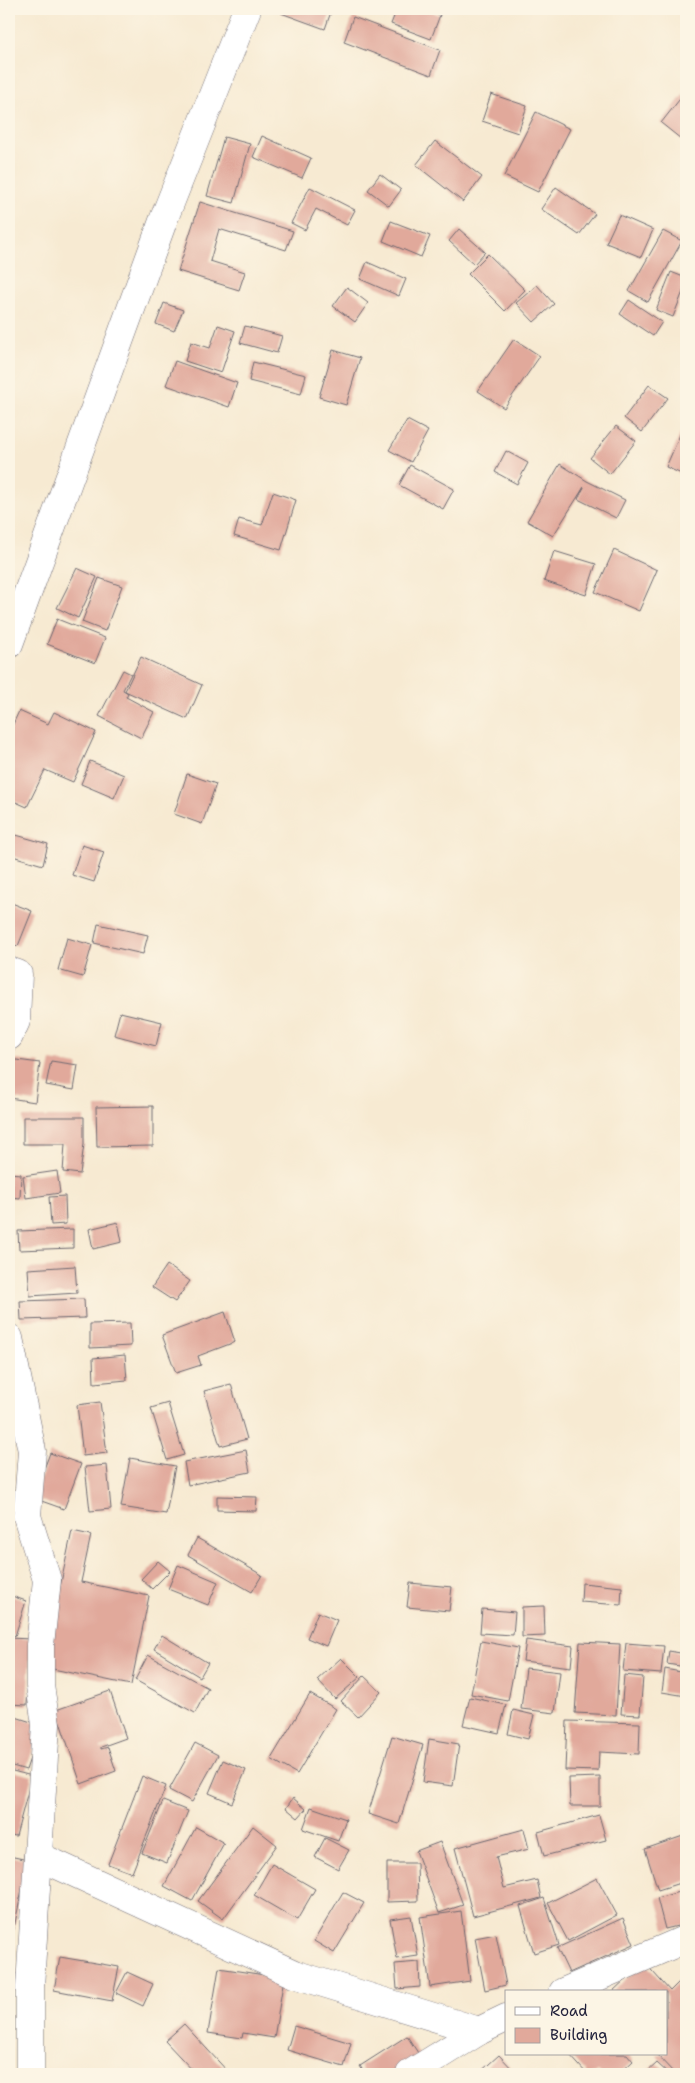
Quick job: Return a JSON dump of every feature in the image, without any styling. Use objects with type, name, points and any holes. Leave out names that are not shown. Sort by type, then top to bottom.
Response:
[{"type":"street","points":[[9,644],[163,221],[247,9]]},
{"type":"street","points":[[9,971],[18,974],[16,1021],[9,1036]]},
{"type":"street","points":[[9,1338],[32,1452],[27,1516],[47,1580],[40,1646],[40,1686],[46,1724],[30,1987],[30,2074]]},
{"type":"street","points":[[38,1856],[294,1974],[479,2031]]},
{"type":"street","points":[[568,1990],[686,1939]]},
{"type":"street","points":[[410,2074],[479,2031],[505,2018]]},
{"type":"building","points":[[283,9],[332,9],[325,29],[281,13]]},
{"type":"building","points":[[397,9],[425,9],[440,15],[431,39],[391,24]]},
{"type":"building","points":[[353,17],[440,50],[431,75],[344,42]]},
{"type":"building","points":[[491,94],[527,106],[518,133],[482,121]]},
{"type":"building","points":[[683,95],[686,98],[686,143],[661,123]]},
{"type":"building","points":[[536,112],[570,129],[538,192],[504,176]]},
{"type":"building","points":[[262,136],[311,158],[302,178],[253,157]]},
{"type":"building","points":[[224,137],[250,144],[234,203],[207,196]]},
{"type":"building","points":[[435,141],[482,177],[463,202],[416,165]]},
{"type":"building","points":[[380,174],[401,190],[389,206],[368,190]]},
{"type":"building","points":[[310,187],[355,210],[347,225],[316,209],[305,230],[291,223]]},
{"type":"building","points":[[556,187],[595,214],[579,235],[541,209]]},
{"type":"building","points":[[200,202],[293,231],[286,250],[219,229],[210,261],[245,272],[239,290],[178,271]]},
{"type":"building","points":[[619,215],[653,230],[641,257],[606,243]]},
{"type":"building","points":[[391,221],[430,236],[421,257],[383,241]]},
{"type":"building","points":[[459,229],[485,252],[474,264],[449,241]]},
{"type":"building","points":[[663,231],[682,241],[648,302],[629,291]]},
{"type":"building","points":[[488,254],[525,290],[505,311],[468,274]]},
{"type":"building","points":[[367,262],[406,279],[399,296],[360,279]]},
{"type":"building","points":[[671,272],[686,278],[686,284],[673,317],[656,310]]},
{"type":"building","points":[[537,285],[554,304],[534,322],[516,303]]},
{"type":"building","points":[[347,287],[368,303],[355,322],[333,306]]},
{"type":"building","points":[[629,300],[662,322],[653,336],[620,314]]},
{"type":"building","points":[[164,303],[183,310],[174,331],[156,324]]},
{"type":"building","points":[[218,325],[235,331],[221,373],[185,361],[191,342],[210,348]]},
{"type":"building","points":[[245,326],[282,336],[277,353],[240,343]]},
{"type":"building","points":[[514,339],[540,356],[504,408],[478,391]]},
{"type":"building","points":[[333,350],[360,358],[346,405],[319,397]]},
{"type":"building","points":[[175,361],[237,383],[229,407],[166,385]]},
{"type":"building","points":[[253,362],[306,375],[301,394],[249,381]]},
{"type":"building","points":[[649,385],[668,398],[642,432],[624,418]]},
{"type":"building","points":[[407,420],[428,431],[411,462],[389,450]]},
{"type":"building","points":[[616,426],[636,441],[610,474],[590,458]]},
{"type":"building","points":[[682,430],[686,431],[686,476],[666,467]]},
{"type":"building","points":[[506,451],[528,463],[517,484],[495,472]]},
{"type":"building","points":[[560,464],[587,481],[625,500],[616,518],[578,499],[584,487],[553,536],[527,521]]},
{"type":"building","points":[[410,465],[454,489],[443,509],[399,485]]},
{"type":"building","points":[[273,492],[296,500],[281,550],[234,536],[239,519],[262,525]]},
{"type":"building","points":[[614,550],[657,570],[639,611],[595,592]]},
{"type":"building","points":[[554,551],[596,564],[586,595],[544,581]]},
{"type":"building","points":[[77,568],[97,577],[78,618],[57,608]]},
{"type":"building","points":[[99,578],[122,586],[105,631],[82,622]]},
{"type":"building","points":[[57,619],[105,638],[95,663],[47,644]]},
{"type":"building","points":[[141,657],[202,685],[187,719],[125,691]]},
{"type":"building","points":[[123,670],[131,674],[123,690],[128,693],[126,697],[154,712],[141,738],[99,716]]},
{"type":"building","points":[[19,711],[48,724],[54,712],[96,732],[73,782],[45,770],[27,807],[9,799],[9,733]]},
{"type":"building","points":[[90,761],[124,775],[114,798],[81,784]]},
{"type":"building","points":[[187,774],[216,784],[202,824],[174,814]]},
{"type":"building","points":[[9,833],[48,844],[43,865],[9,855]]},
{"type":"building","points":[[82,845],[104,852],[94,882],[72,875]]},
{"type":"building","points":[[9,902],[32,911],[18,946],[9,943]]},
{"type":"building","points":[[98,924],[148,935],[143,954],[94,943]]},
{"type":"building","points":[[67,938],[92,945],[83,977],[58,970]]},
{"type":"building","points":[[120,1012],[162,1022],[156,1046],[114,1035]]},
{"type":"building","points":[[9,1059],[40,1063],[35,1102],[9,1098]]},
{"type":"building","points":[[51,1061],[78,1065],[74,1090],[46,1085]]},
{"type":"building","points":[[153,1106],[153,1146],[97,1147],[96,1107]]},
{"type":"building","points":[[23,1117],[84,1117],[84,1144],[80,1174],[63,1172],[65,1144],[23,1144]]},
{"type":"building","points":[[57,1171],[60,1193],[26,1198],[23,1176]]},
{"type":"building","points":[[9,1173],[21,1174],[20,1198],[9,1197]]},
{"type":"building","points":[[65,1196],[66,1224],[51,1225],[49,1197]]},
{"type":"building","points":[[118,1222],[122,1242],[93,1249],[89,1229]]},
{"type":"building","points":[[73,1229],[73,1248],[19,1250],[18,1231]]},
{"type":"building","points":[[167,1265],[190,1281],[175,1302],[152,1287]]},
{"type":"building","points":[[75,1266],[77,1293],[30,1296],[28,1269]]},
{"type":"building","points":[[84,1299],[85,1318],[21,1320],[20,1301]]},
{"type":"building","points":[[225,1312],[235,1342],[198,1356],[201,1365],[176,1373],[162,1335]]},
{"type":"building","points":[[130,1323],[131,1346],[90,1348],[90,1324]]},
{"type":"building","points":[[125,1355],[127,1380],[94,1383],[93,1358]]},
{"type":"building","points":[[231,1384],[247,1439],[220,1446],[204,1391]]},
{"type":"building","points":[[100,1402],[107,1453],[83,1456],[77,1405]]},
{"type":"building","points":[[168,1403],[184,1455],[167,1460],[151,1408]]},
{"type":"building","points":[[246,1450],[250,1472],[188,1485],[184,1462]]},
{"type":"building","points":[[50,1453],[81,1464],[64,1509],[33,1498]]},
{"type":"building","points":[[130,1458],[175,1466],[166,1514],[121,1507]]},
{"type":"building","points":[[107,1465],[111,1509],[90,1511],[85,1467]]},
{"type":"building","points":[[217,1496],[257,1497],[256,1511],[217,1510]]},
{"type":"building","points":[[72,1531],[91,1535],[81,1582],[149,1596],[131,1685],[43,1667]]},
{"type":"building","points":[[197,1538],[262,1575],[252,1592],[188,1555]]},
{"type":"building","points":[[158,1561],[170,1571],[152,1589],[141,1579]]},
{"type":"building","points":[[178,1565],[218,1582],[208,1605],[168,1589]]},
{"type":"building","points":[[410,1583],[452,1587],[449,1611],[407,1607]]},
{"type":"building","points":[[582,1583],[622,1587],[621,1605],[581,1602]]},
{"type":"building","points":[[9,1595],[26,1601],[15,1636],[9,1634]]},
{"type":"building","points":[[544,1606],[545,1636],[522,1637],[522,1607]]},
{"type":"building","points":[[482,1609],[515,1612],[513,1635],[480,1633]]},
{"type":"building","points":[[318,1612],[337,1620],[326,1646],[307,1638]]},
{"type":"building","points":[[162,1635],[208,1663],[200,1677],[154,1649]]},
{"type":"building","points":[[9,1638],[31,1639],[27,1705],[9,1704]]},
{"type":"building","points":[[526,1640],[573,1646],[571,1667],[523,1661]]},
{"type":"building","points":[[481,1641],[518,1648],[508,1701],[471,1694]]},
{"type":"building","points":[[580,1642],[620,1644],[616,1715],[575,1713]]},
{"type":"building","points":[[626,1643],[664,1646],[661,1674],[623,1671]]},
{"type":"building","points":[[669,1651],[686,1654],[686,1667],[667,1664]]},
{"type":"building","points":[[148,1655],[208,1688],[195,1713],[135,1680]]},
{"type":"building","points":[[341,1658],[360,1677],[335,1699],[317,1680]]},
{"type":"building","points":[[526,1668],[560,1672],[555,1713],[521,1709]]},
{"type":"building","points":[[665,1669],[686,1673],[686,1696],[662,1692]]},
{"type":"building","points":[[624,1675],[643,1677],[640,1715],[621,1714]]},
{"type":"building","points":[[364,1676],[381,1692],[358,1717],[341,1701]]},
{"type":"building","points":[[110,1691],[126,1738],[101,1747],[101,1749],[108,1747],[116,1771],[81,1784],[56,1710]]},
{"type":"building","points":[[310,1694],[336,1709],[297,1774],[271,1759]]},
{"type":"building","points":[[470,1697],[506,1705],[499,1733],[463,1725]]},
{"type":"building","points":[[513,1710],[534,1715],[528,1739],[508,1734]]},
{"type":"building","points":[[9,1715],[41,1725],[26,1770],[9,1765]]},
{"type":"building","points":[[567,1721],[640,1723],[639,1754],[599,1752],[598,1771],[565,1770]]},
{"type":"building","points":[[392,1736],[423,1745],[399,1824],[368,1814]]},
{"type":"building","points":[[429,1739],[459,1744],[453,1786],[423,1782]]},
{"type":"building","points":[[195,1743],[218,1755],[192,1802],[169,1790]]},
{"type":"building","points":[[223,1760],[246,1770],[232,1803],[209,1793]]},
{"type":"building","points":[[9,1770],[32,1776],[16,1836],[9,1835]]},
{"type":"building","points":[[142,1776],[166,1786],[132,1873],[108,1864]]},
{"type":"building","points":[[600,1777],[600,1806],[570,1806],[569,1778]]},
{"type":"building","points":[[293,1798],[306,1809],[298,1818],[286,1808]]},
{"type":"building","points":[[163,1801],[188,1811],[167,1863],[142,1853]]},
{"type":"building","points":[[311,1807],[346,1819],[338,1841],[303,1829]]},
{"type":"building","points":[[599,1815],[606,1840],[544,1856],[538,1832]]},
{"type":"building","points":[[253,1826],[277,1845],[223,1919],[198,1901]]},
{"type":"building","points":[[196,1827],[224,1843],[192,1901],[164,1886]]},
{"type":"building","points":[[524,1829],[529,1849],[496,1857],[504,1888],[537,1880],[541,1898],[473,1916],[455,1848]]},
{"type":"building","points":[[686,1835],[686,1881],[658,1890],[645,1849]]},
{"type":"building","points":[[325,1838],[349,1850],[338,1869],[315,1857]]},
{"type":"building","points":[[440,1842],[463,1905],[439,1913],[416,1851]]},
{"type":"building","points":[[9,1856],[28,1860],[13,1933],[9,1932]]},
{"type":"building","points":[[387,1863],[417,1863],[418,1901],[387,1902]]},
{"type":"building","points":[[272,1864],[315,1889],[297,1920],[254,1895]]},
{"type":"building","points":[[597,1878],[617,1915],[568,1941],[548,1903]]},
{"type":"building","points":[[686,1890],[686,1924],[665,1929],[657,1898]]},
{"type":"building","points":[[343,1892],[364,1903],[334,1953],[314,1941]]},
{"type":"building","points":[[544,1898],[559,1945],[534,1953],[520,1906]]},
{"type":"building","points":[[461,1911],[470,1981],[430,1987],[420,1917]]},
{"type":"building","points":[[411,1916],[418,1956],[397,1959],[390,1919]]},
{"type":"building","points":[[623,1918],[634,1944],[569,1973],[557,1948]]},
{"type":"building","points":[[496,1934],[506,1985],[485,1990],[475,1938]]},
{"type":"building","points":[[60,1957],[119,1967],[112,2001],[54,1990]]},
{"type":"building","points":[[419,1962],[420,1987],[397,1989],[395,1964]]},
{"type":"building","points":[[644,1962],[670,1991],[686,1975],[686,2071],[683,2074],[675,2074],[658,2056],[668,2056],[668,1990],[614,1990]]},
{"type":"building","points":[[219,1968],[284,1978],[274,2038],[243,2033],[242,2038],[208,2033]]},
{"type":"building","points":[[127,1972],[153,1984],[143,2006],[116,1993]]},
{"type":"building","points":[[184,2024],[230,2074],[196,2074],[165,2041]]},
{"type":"building","points":[[294,2026],[351,2043],[344,2067],[287,2050]]},
{"type":"building","points":[[407,2036],[420,2056],[391,2074],[365,2074],[360,2066]]},
{"type":"building","points":[[499,2055],[517,2074],[478,2074]]},
{"type":"building","points":[[571,2056],[629,2056],[633,2061],[619,2074],[601,2074],[598,2072],[587,2074]]},
{"type":"building","points":[[657,2063],[669,2074],[645,2074]]}]
